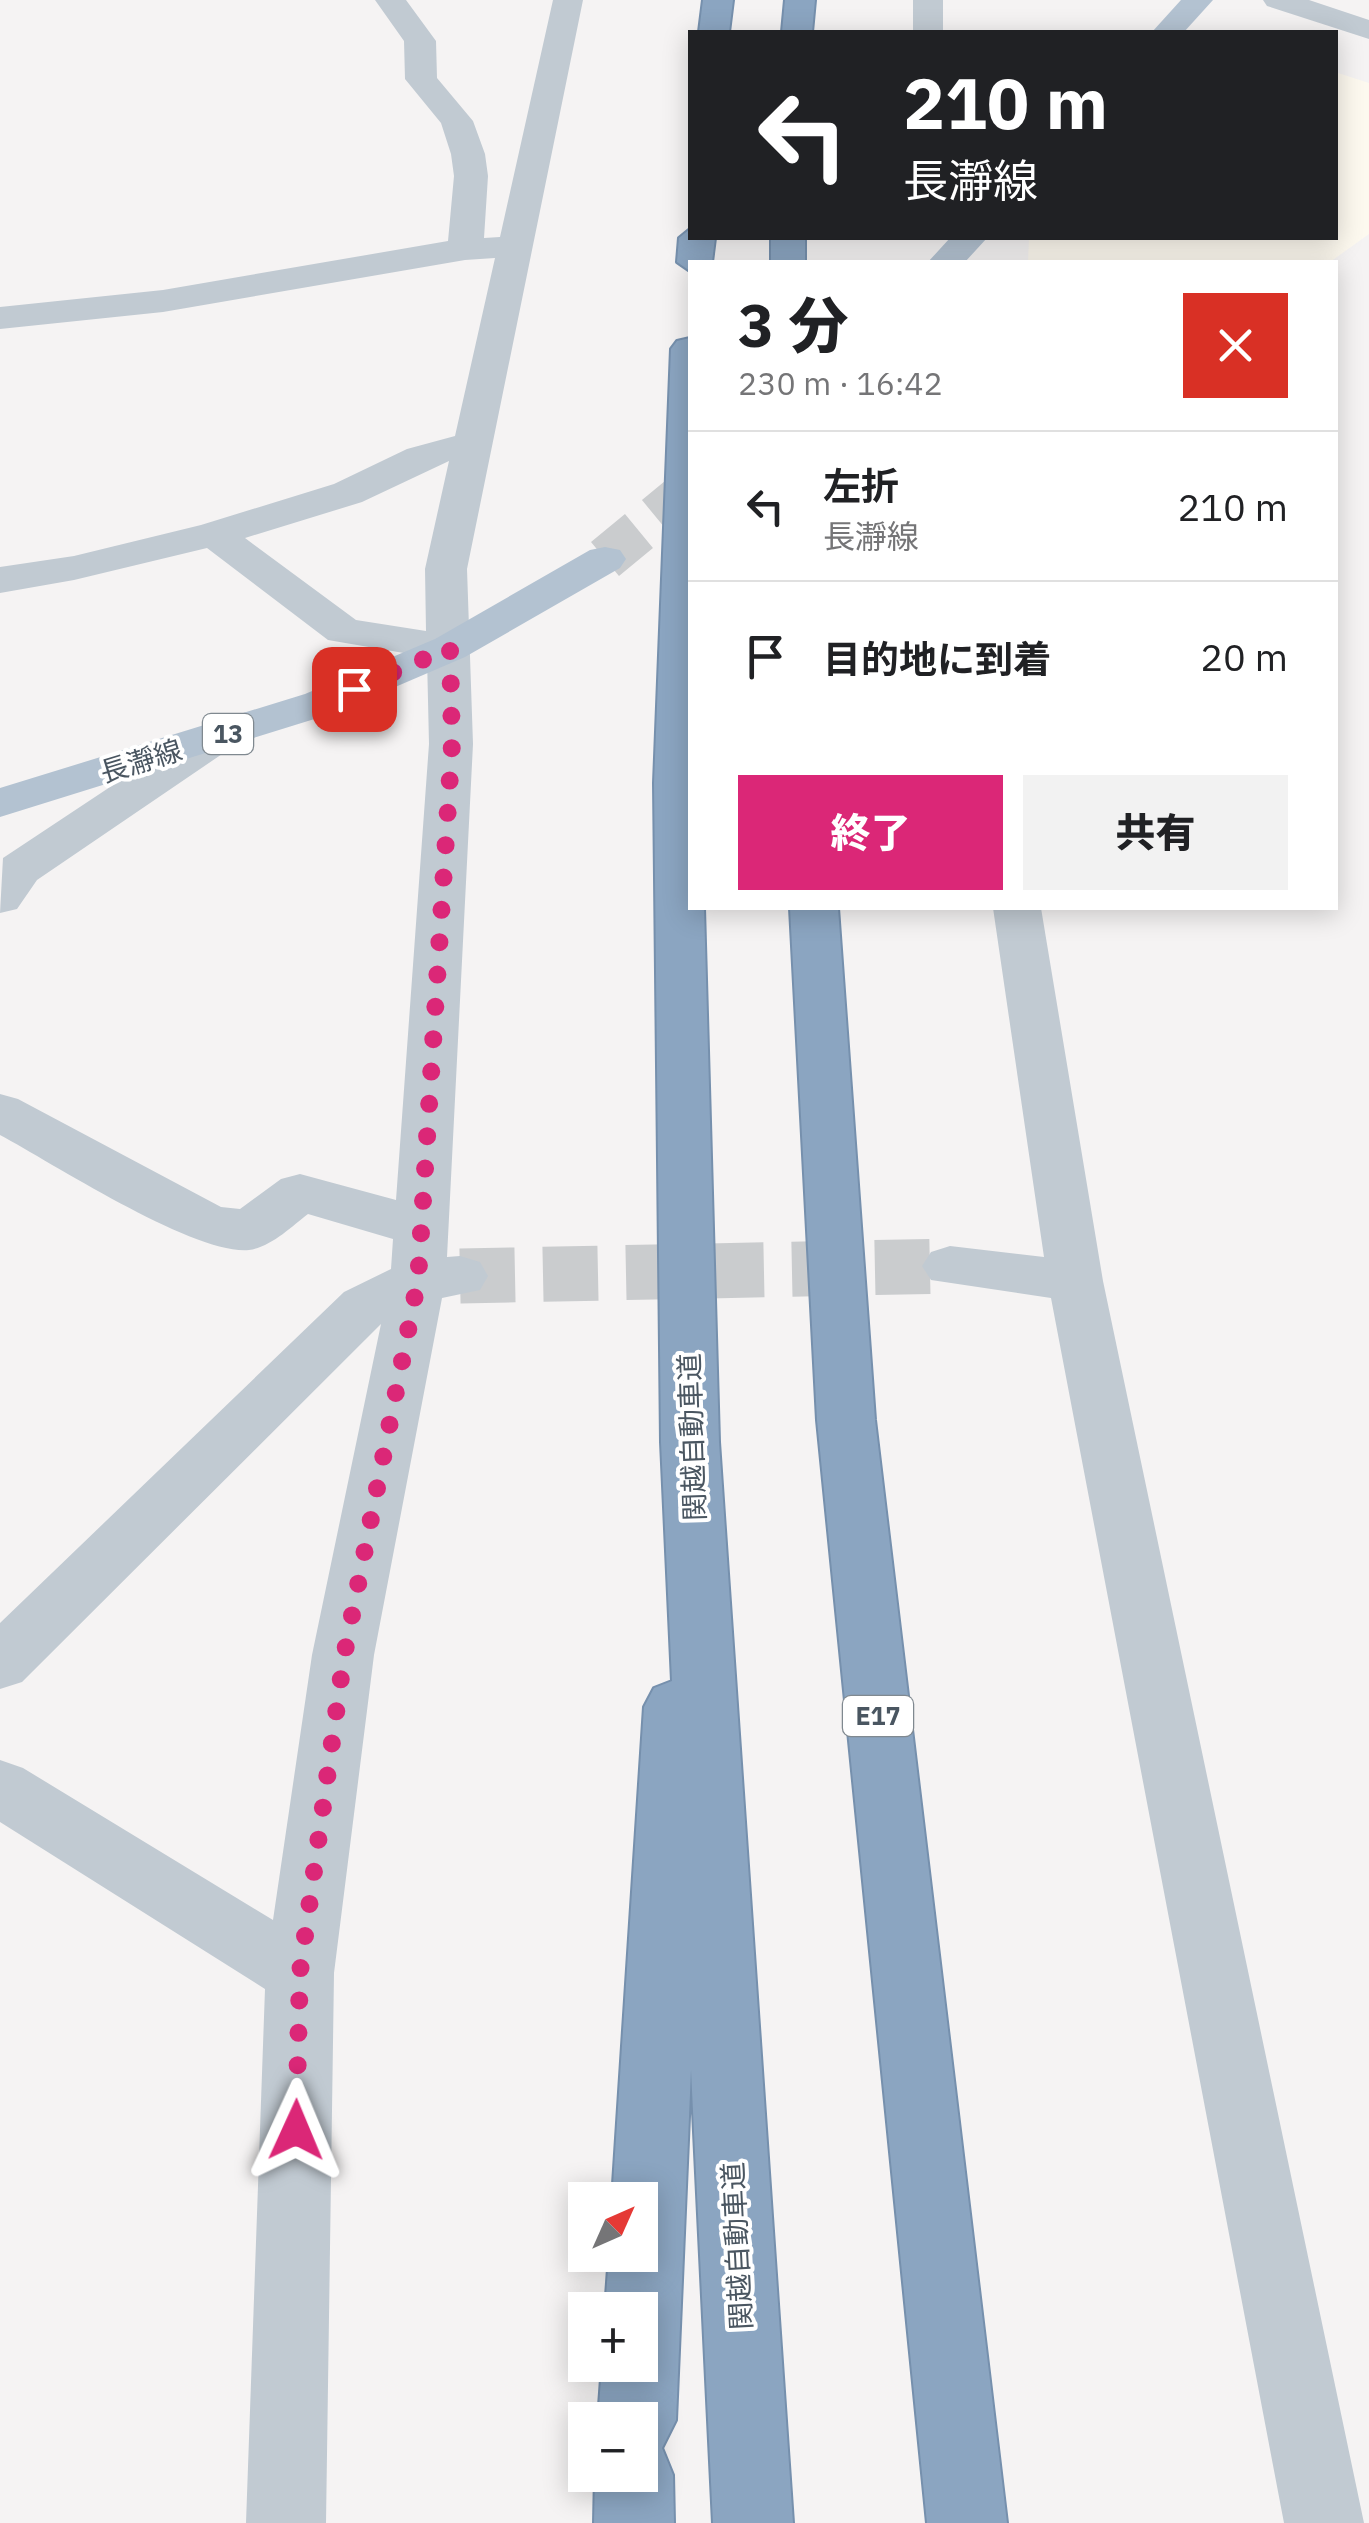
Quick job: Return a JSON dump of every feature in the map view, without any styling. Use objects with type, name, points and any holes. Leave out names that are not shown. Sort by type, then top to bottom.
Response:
[{"type":"highway","points":[[714,30],[718,0]]},
{"type":"highway","points":[[797,30],[800,0]]},
{"type":"highway","name":"関越自動車道","points":[[688,412],[676,783],[690,1442],[753,2523]]},
{"type":"highway","name":"E17","points":[[814,910],[846,1420],[967,2523]]},
{"type":"highway","points":[[644,2292],[690,1442]]},
{"type":"highway","points":[[634,2492],[634,2523]]},
{"type":"main road","points":[[1168,30],[1198,0]]},
{"type":"main road","name":"長瀞線","points":[[0,803],[321,703],[450,648],[605,560]]},
{"type":"street","points":[[390,0],[420,40],[421,79],[457,122],[491,248]]},
{"type":"street","points":[[286,2523],[300,1972],[344,1656],[434,1261],[452,744],[446,569],[476,442],[491,248],[568,0]]},
{"type":"street","points":[[928,0],[928,30]]},
{"type":"street","points":[[1278,0],[1369,30]]},
{"type":"street","points":[[0,318],[163,302],[491,248]]},
{"type":"street","points":[[0,580],[74,568],[214,534],[348,494],[421,457],[476,442]]},
{"type":"street","points":[[214,534],[343,631],[450,648]]},
{"type":"street","points":[[0,898],[20,870],[212,740]]},
{"type":"street","points":[[1018,910],[1075,1281],[1324,2523]]},
{"type":"street","points":[[0,1112],[210,1225],[249,1230],[300,1193],[434,1261]]},
{"type":"street","points":[[0,1663],[346,1322],[434,1261]]},
{"type":"street","points":[[950,1266],[1075,1281]]},
{"type":"street","points":[[0,1788],[300,1972]]},
{"type":"shaded area","points":[[1338,73],[1369,83],[1369,234],[1333,260],[1028,260],[1029,240],[1338,240]]},
{"type":"tunnel","points":[[605,559],[688,491]]},
{"type":"tunnel","points":[[460,1276],[950,1266]]},
{"type":"route","points":[[296,2130],[300,1972],[344,1656],[418,1280],[452,744],[450,648],[354,689]]}]
